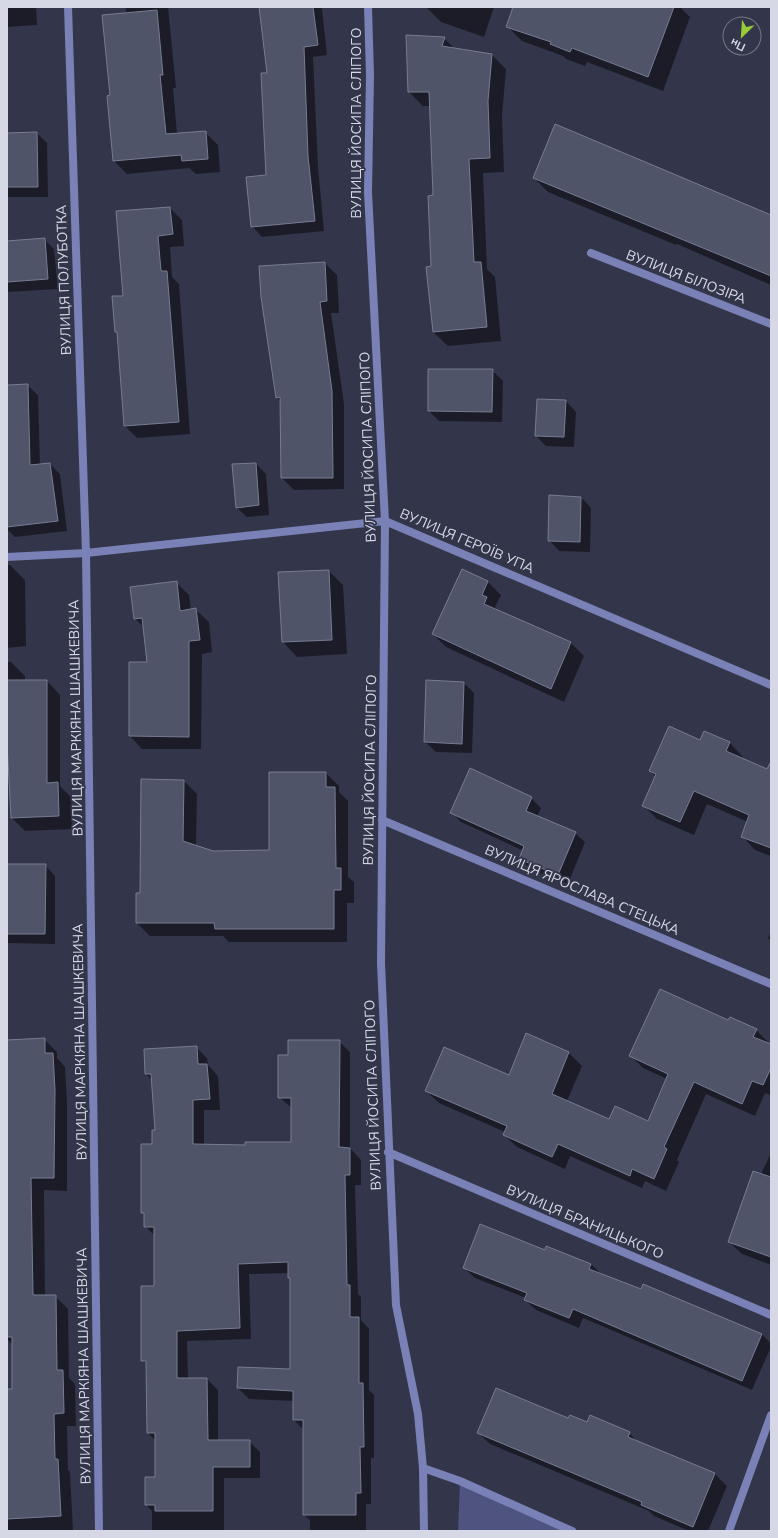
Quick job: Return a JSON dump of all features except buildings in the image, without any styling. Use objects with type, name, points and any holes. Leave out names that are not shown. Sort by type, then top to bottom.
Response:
[{"type":"street","name":"ВУЛИЦЯ ПОЛУБОТКА","points":[[68,7],[86,553]]},
{"type":"street","name":"ВУЛИЦЯ ЙОСИПА СЛІПОГО","points":[[368,7],[370,75],[368,192],[385,521],[381,963],[388,1152],[396,1305],[418,1414],[423,1468],[424,1531]]},
{"type":"street","name":"ВУЛИЦЯ БІЛОЗІРА","points":[[591,253],[771,324]]},
{"type":"street","name":"ВУЛИЦЯ ГЕРОЇВ УПА","points":[[7,557],[86,553],[385,521],[771,685]]},
{"type":"street","name":"ВУЛИЦЯ МАРКІЯНА ШАШКЕВИЧА","points":[[86,553],[99,1531]]},
{"type":"street","name":"ВУЛИЦЯ ЯРОСЛАВА СТЕЦЬКА","points":[[382,820],[771,984]]},
{"type":"street","name":"ВУЛИЦЯ БРАНИЦЬКОГО","points":[[388,1152],[771,1315]]},
{"type":"street","points":[[729,1531],[771,1415]]},
{"type":"street","points":[[423,1468],[460,1482],[572,1531]]},
{"type":"shaded area","points":[[460,1481],[572,1531],[458,1531]]}]
